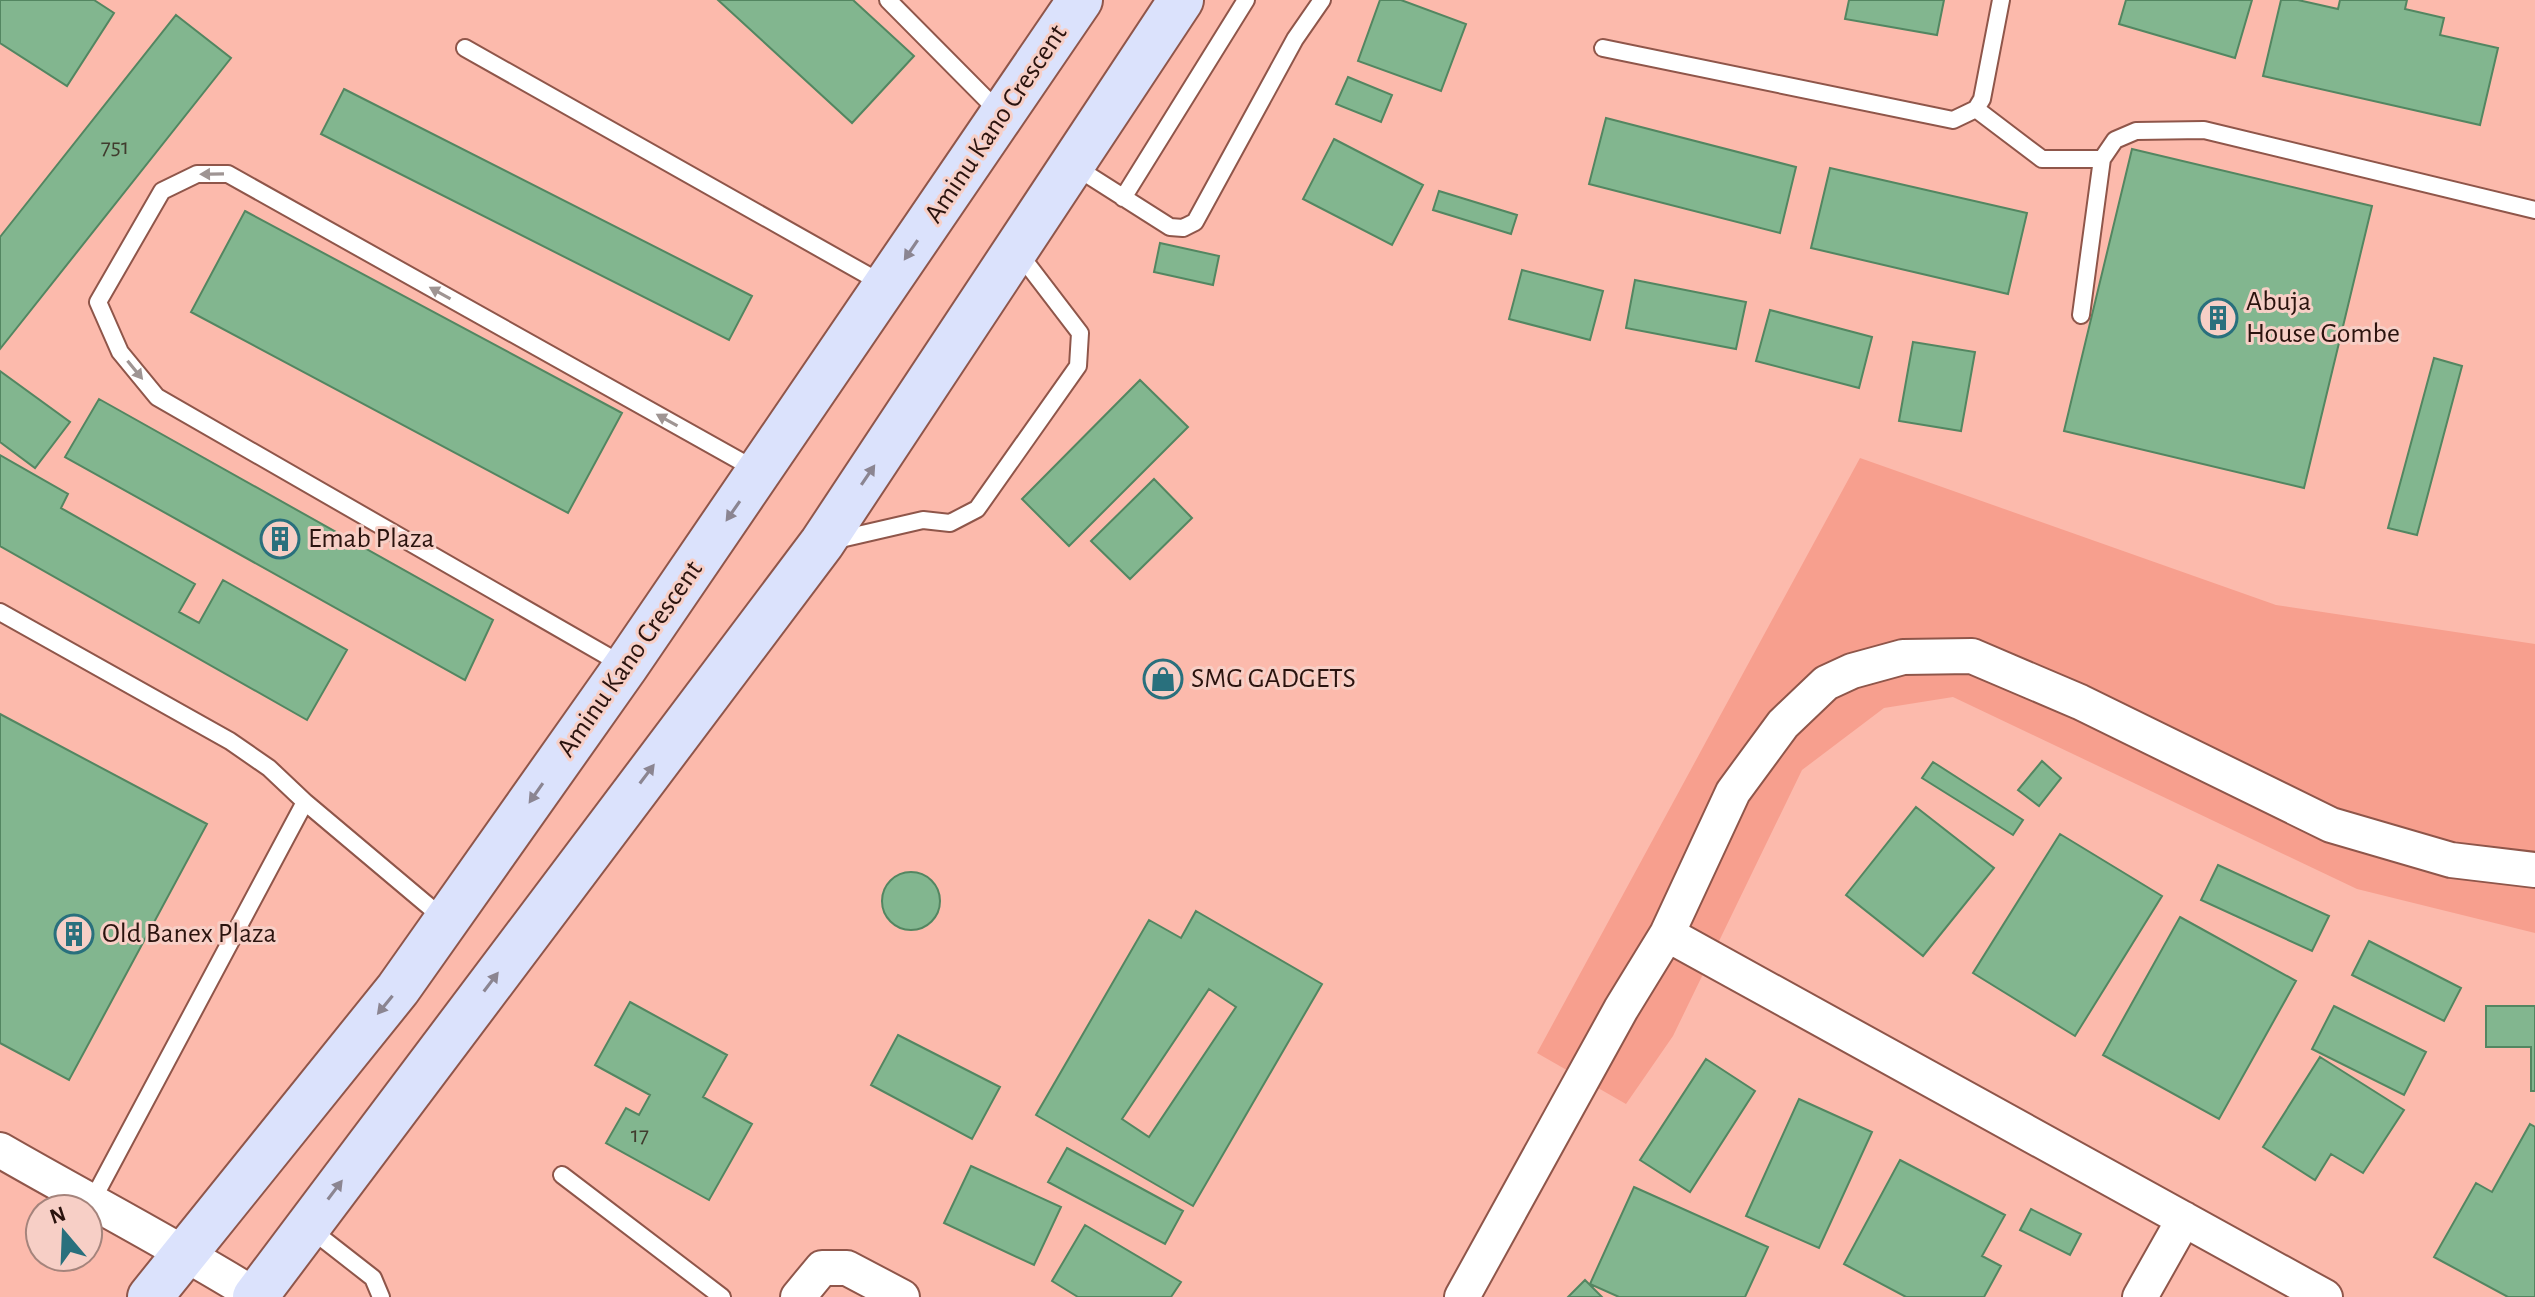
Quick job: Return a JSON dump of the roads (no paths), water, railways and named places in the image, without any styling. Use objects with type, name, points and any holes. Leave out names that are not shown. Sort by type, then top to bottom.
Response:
[{"type":"main road","name":"Aminu Kano Crescent","points":[[150,1297],[398,989],[760,472],[1080,0]]},
{"type":"main road","points":[[255,1296],[822,543],[1181,0]]},
{"type":"street","points":[[1473,1294],[1621,1009],[1667,934],[1733,792],[1783,724],[1826,683],[1852,671],[1903,657],[1972,656],[2080,702],[2331,825],[2451,860],[2535,870]]},
{"type":"street","points":[[1667,934],[2325,1297]]},
{"type":"street","points":[[0,1150],[74,1193]]},
{"type":"street","points":[[104,1210],[186,1252],[255,1296]]},
{"type":"street","points":[[2140,1297],[2184,1219]]},
{"type":"street","points":[[798,1297],[822,1268],[847,1268],[902,1297]]},
{"type":"lane","points":[[888,0],[1002,115]]},
{"type":"lane","points":[[1072,166],[1170,227],[1183,228],[1195,222],[1295,39],[1322,0]]},
{"type":"lane","points":[[1603,48],[1953,120],[1976,109],[1982,99],[2001,0]]},
{"type":"lane","points":[[1123,198],[1242,1]]},
{"type":"lane","points":[[465,48],[886,285]]},
{"type":"lane","points":[[1976,109],[2042,159],[2102,159]]},
{"type":"lane","points":[[2081,315],[2102,159],[2115,140],[2136,131],[2204,130],[2535,210]]},
{"type":"lane","points":[[626,666],[157,397],[120,352],[98,302],[162,191],[197,174],[228,174],[760,472]]},
{"type":"lane","points":[[822,543],[923,520],[950,523],[977,509],[1078,366],[1080,333],[1017,250]]},
{"type":"lane","points":[[0,612],[230,741],[269,768],[446,921]]},
{"type":"lane","points":[[96,1193],[305,802]]},
{"type":"lane","points":[[562,1175],[722,1297]]},
{"type":"lane","points":[[307,1227],[373,1278],[381,1297]]},
{"type":"place","name":"Abuja House Gombe","points":[[2218,318]]},
{"type":"place","name":"Emab Plaza","points":[[280,539]]},
{"type":"place","name":"SMG GADGETS","points":[[1163,679]]},
{"type":"place","name":"Old Banex Plaza","points":[[74,934]]}]
